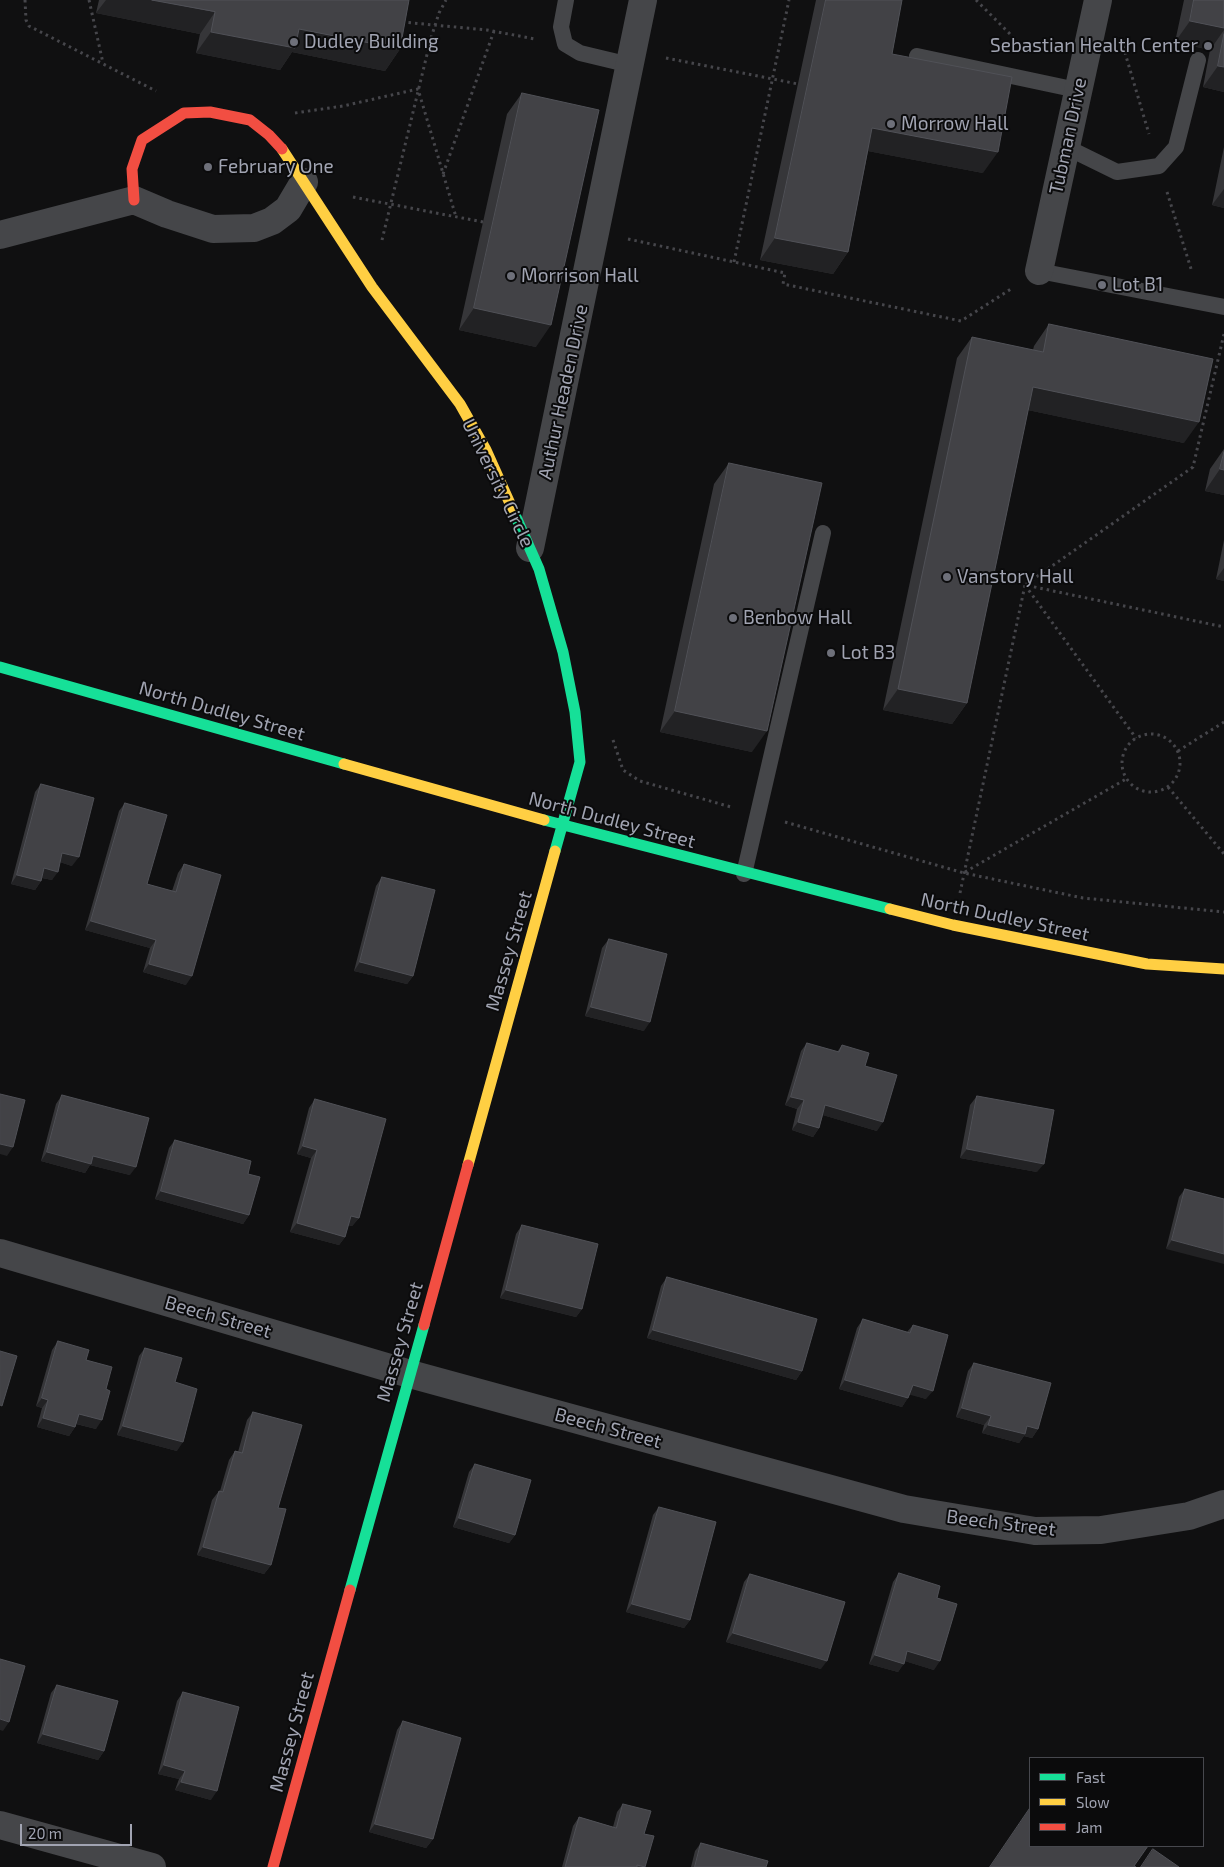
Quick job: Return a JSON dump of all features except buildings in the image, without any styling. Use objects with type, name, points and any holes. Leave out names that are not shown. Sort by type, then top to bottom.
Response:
[{"type":"street","name":"Authur Headen Drive","points":[[530,548],[643,0]]},
{"type":"street","name":"Tubman Drive","points":[[1039,272],[1066,147],[1070,88],[1098,0]]},
{"type":"street","name":"University Circle","points":[[184,113],[210,112],[250,120],[275,141],[372,287],[460,404],[486,450],[539,568],[563,652],[576,721],[580,762],[562,826]]},
{"type":"street","points":[[134,200],[132,169],[142,140],[184,113]]},
{"type":"street","points":[[0,236],[134,200],[213,230],[254,228],[272,221],[288,209],[308,189]]},
{"type":"street","name":"North Dudley Street","points":[[0,667],[562,826],[744,874],[953,925],[1147,964],[1224,969]]},
{"type":"street","name":"Massey Street","points":[[273,1867],[562,826]]},
{"type":"street","name":"Beech Street","points":[[0,1253],[410,1374],[904,1509],[1036,1531],[1101,1530],[1189,1516],[1224,1504]]},
{"type":"street","points":[[0,1825],[152,1867]]},
{"type":"lane","points":[[566,0],[561,27],[565,44],[580,53],[630,65]]},
{"type":"lane","points":[[917,56],[1070,88]]},
{"type":"lane","points":[[1066,147],[1117,172],[1159,166],[1176,147],[1198,60]]},
{"type":"lane","points":[[1039,272],[1224,307]]},
{"type":"lane","points":[[744,874],[823,533]]},
{"type":"path","points":[[25,0],[26,20],[30,26],[151,87],[184,113]]},
{"type":"path","points":[[88,0],[104,63]]},
{"type":"path","points":[[372,287],[418,89],[435,26],[446,0]]},
{"type":"path","points":[[734,262],[789,0]]},
{"type":"path","points":[[976,0],[1070,88]]},
{"type":"path","points":[[395,21],[494,31],[565,44]]},
{"type":"path","points":[[442,174],[494,31]]},
{"type":"path","points":[[670,59],[798,84]]},
{"type":"path","points":[[250,120],[343,106],[418,89]]},
{"type":"path","points":[[418,89],[456,217]]},
{"type":"path","points":[[308,189],[483,222]]},
{"type":"path","points":[[637,241],[785,273],[783,284],[961,321],[1039,272]]},
{"type":"path","points":[[953,925],[1025,585],[1193,467],[1224,334]]},
{"type":"path","points":[[1025,585],[1224,627]]},
{"type":"path","points":[[1025,585],[1136,738]]},
{"type":"path","points":[[1178,751],[1224,722]]},
{"type":"path","points":[[611,733],[623,770],[640,781],[964,872],[1083,898],[1224,912]]},
{"type":"path","points":[[1145,734],[1159,735],[1172,743],[1178,751],[1179,771],[1175,780],[1159,792],[1149,793],[1140,791],[1126,779],[1121,760],[1129,743],[1136,738],[1145,734]]},
{"type":"path","points":[[964,872],[1126,779]]},
{"type":"path","points":[[1168,787],[1224,854]]},
{"type":"traffic: fast","points":[[512,508],[539,569],[563,652],[575,712],[580,762],[555,851]]},
{"type":"traffic: fast","points":[[0,667],[344,764]]},
{"type":"traffic: fast","points":[[544,820],[890,909]]},
{"type":"traffic: fast","points":[[350,1590],[424,1325]]},
{"type":"traffic: slow","points":[[282,149],[372,287],[460,404],[486,450],[512,508]]},
{"type":"traffic: slow","points":[[344,764],[544,820]]},
{"type":"traffic: slow","points":[[468,1165],[555,851]]},
{"type":"traffic: slow","points":[[890,909],[953,925],[1147,964],[1224,969]]},
{"type":"traffic: jam","points":[[134,200],[132,169],[142,140],[184,113],[210,112],[250,120],[269,135],[282,149]]},
{"type":"traffic: jam","points":[[424,1325],[468,1165]]},
{"type":"traffic: jam","points":[[273,1867],[350,1590]]},
{"type":"place","name":"Dudley Building","points":[[294,42]]},
{"type":"place","name":"Sebastian Health Center","points":[[1208,46]]},
{"type":"place","name":"Morrow Hall","points":[[891,124]]},
{"type":"place","name":"February One","points":[[208,167]]},
{"type":"place","name":"Morrison Hall","points":[[511,276]]},
{"type":"place","name":"Lot B1","points":[[1102,285]]},
{"type":"place","name":"Vanstory Hall","points":[[947,577]]},
{"type":"place","name":"Benbow Hall","points":[[733,618]]},
{"type":"place","name":"Lot B3","points":[[831,653]]}]
